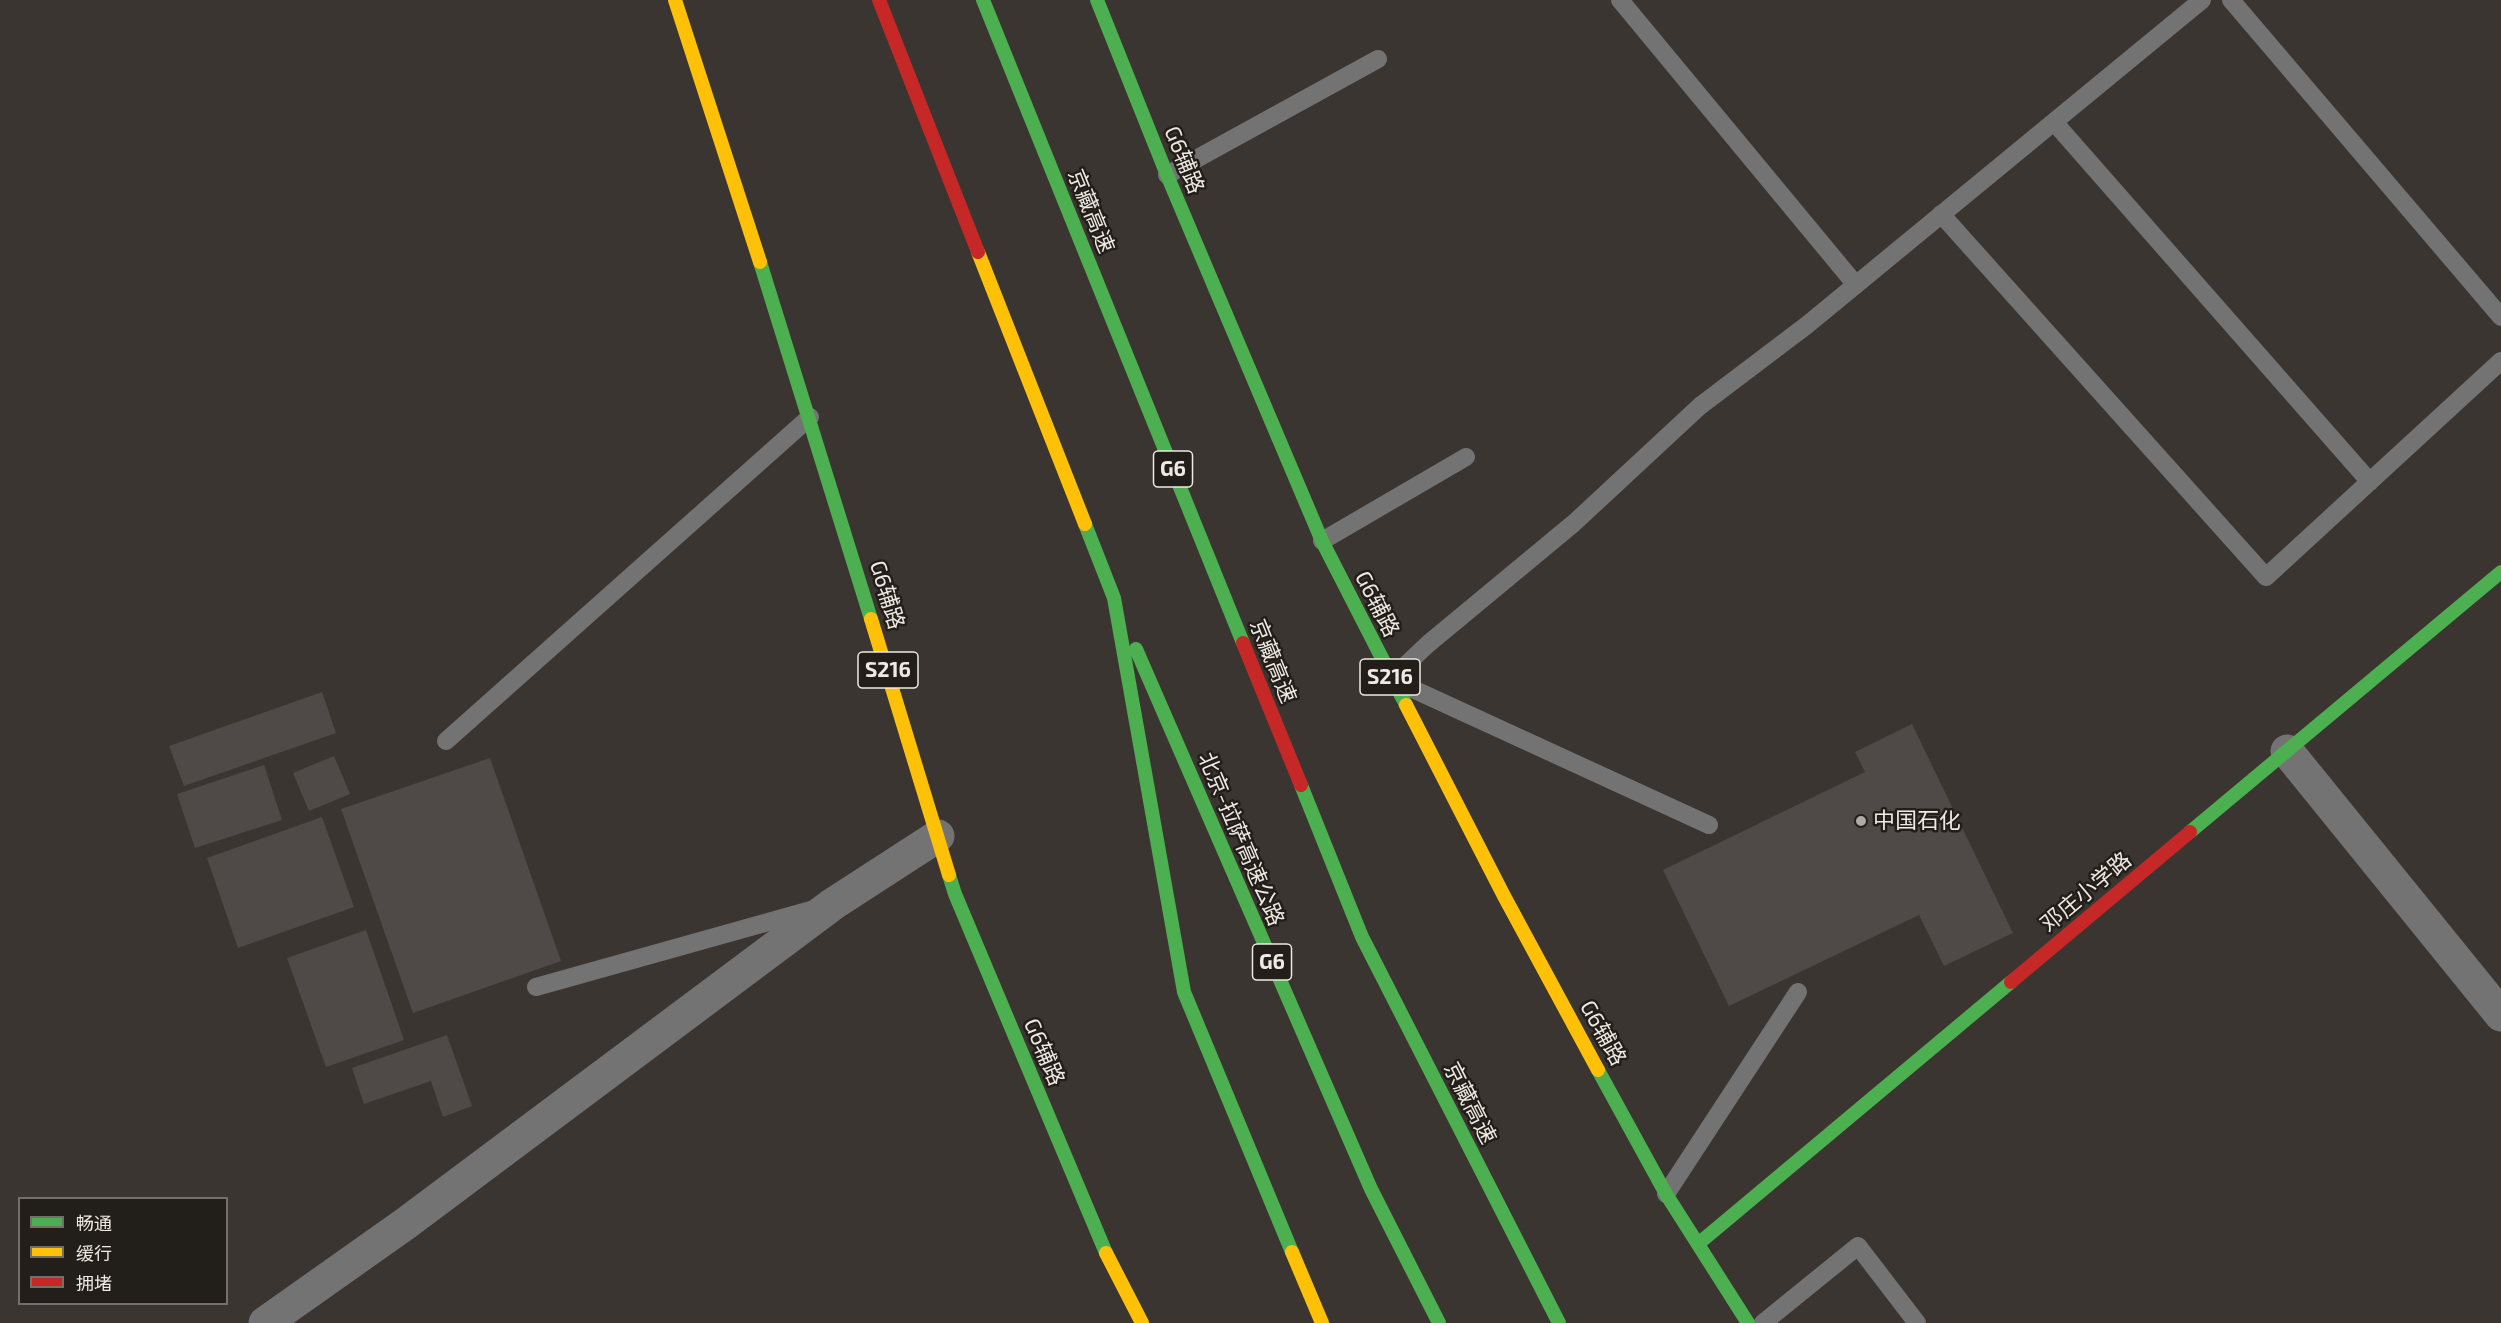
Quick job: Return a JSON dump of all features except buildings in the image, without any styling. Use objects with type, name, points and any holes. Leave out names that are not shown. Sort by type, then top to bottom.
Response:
[{"type":"main road","name":"G6辅路","points":[[675,0],[810,417],[955,894],[1101,1243],[1142,1323]]},
{"type":"main road","points":[[879,0],[1114,598],[1184,992],[1322,1323]]},
{"type":"main road","name":"京藏高速","points":[[983,0],[1362,937],[1558,1323]]},
{"type":"main road","name":"G6辅路","points":[[1097,0],[1167,175],[1322,541],[1504,896],[1666,1194],[1748,1323]]},
{"type":"main road","name":"邓庄小学路","points":[[1698,1244],[2501,572]]},
{"type":"main road","name":"北京-拉萨高速公路","points":[[1114,598],[1371,1188],[1439,1323]]},
{"type":"street","points":[[2287,751],[2501,1015]]},
{"type":"street","points":[[265,1323],[405,1224],[833,904],[938,836]]},
{"type":"lane","points":[[1620,0],[1856,285]]},
{"type":"lane","points":[[1709,825],[1391,679],[1428,644],[1574,523],[1700,406],[1856,285],[2202,0]]},
{"type":"lane","points":[[2232,0],[2501,317]]},
{"type":"lane","points":[[1167,175],[1378,59]]},
{"type":"lane","points":[[2054,122],[2370,482]]},
{"type":"lane","points":[[1941,214],[2266,577],[2501,361]]},
{"type":"lane","points":[[446,741],[810,417]]},
{"type":"lane","points":[[1322,541],[1466,458]]},
{"type":"lane","points":[[536,987],[833,904]]},
{"type":"lane","points":[[1666,1194],[1798,992]]},
{"type":"lane","points":[[1763,1323],[1858,1246],[1917,1323]]},
{"type":"traffic: fast","points":[[983,0],[1243,643]]},
{"type":"traffic: fast","points":[[1097,0],[1167,175],[1322,541],[1406,705]]},
{"type":"traffic: fast","points":[[760,262],[871,619]]},
{"type":"traffic: fast","points":[[1085,524],[1114,598],[1184,992],[1292,1252]]},
{"type":"traffic: fast","points":[[2190,832],[2501,572]]},
{"type":"traffic: fast","points":[[1136,649],[1371,1189],[1439,1323]]},
{"type":"traffic: fast","points":[[1301,785],[1362,937],[1559,1323]]},
{"type":"traffic: fast","points":[[949,875],[1106,1253]]},
{"type":"traffic: fast","points":[[1698,1244],[2011,982]]},
{"type":"traffic: fast","points":[[1598,1070],[1666,1194],[1748,1323]]},
{"type":"traffic: slow","points":[[675,0],[760,262]]},
{"type":"traffic: slow","points":[[978,252],[1085,524]]},
{"type":"traffic: slow","points":[[871,619],[949,875]]},
{"type":"traffic: slow","points":[[1406,705],[1504,896],[1598,1070]]},
{"type":"traffic: slow","points":[[1292,1252],[1322,1323]]},
{"type":"traffic: slow","points":[[1106,1253],[1142,1323]]},
{"type":"traffic: jam","points":[[879,0],[978,252]]},
{"type":"traffic: jam","points":[[1243,643],[1301,785]]},
{"type":"traffic: jam","points":[[2011,982],[2190,832]]},
{"type":"place","name":"中国石化","points":[[1861,821]]}]
